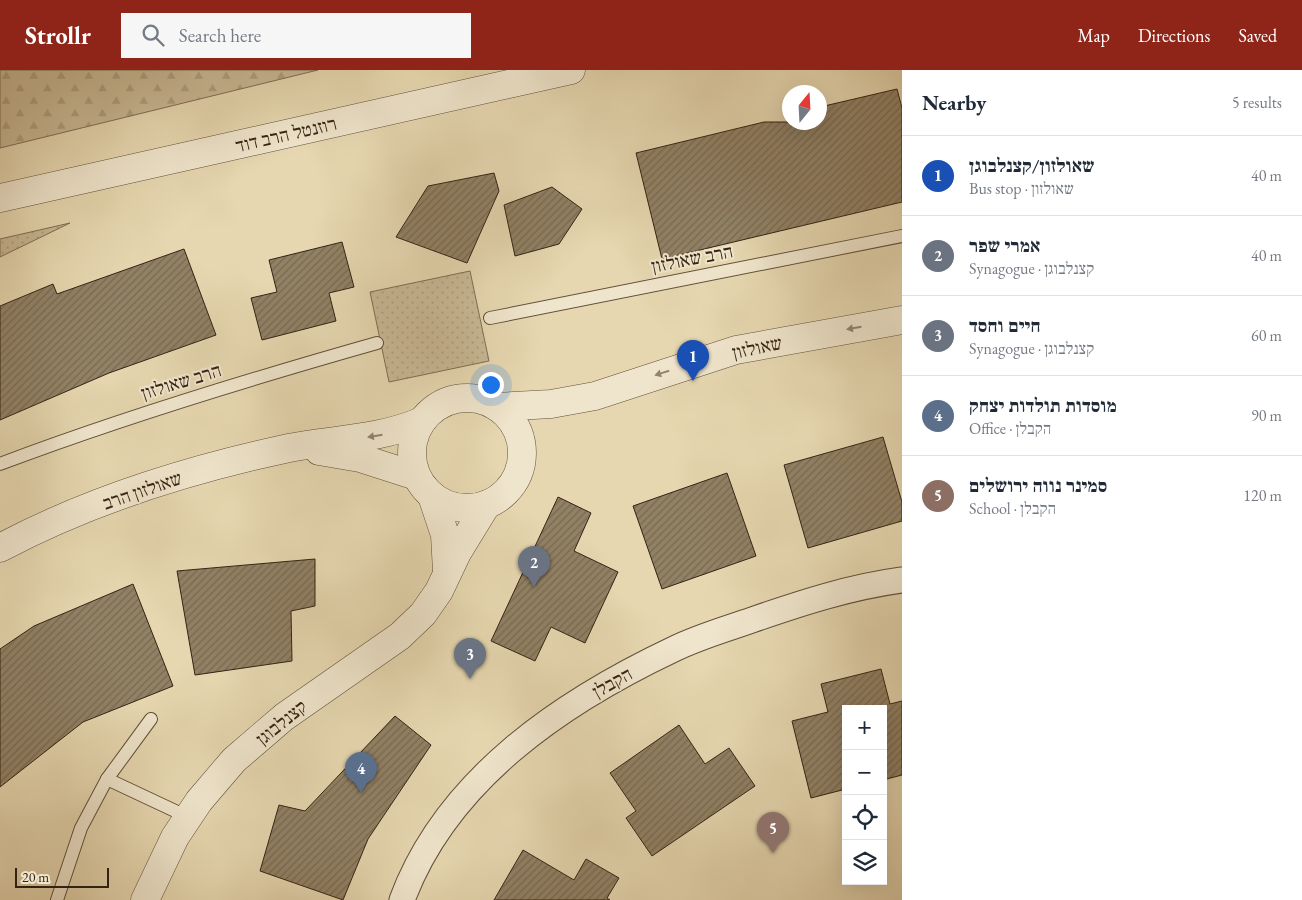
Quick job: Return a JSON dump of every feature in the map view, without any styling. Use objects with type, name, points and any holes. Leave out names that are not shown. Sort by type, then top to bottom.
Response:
[{"type":"street","name":"רוזנטל הרב דוד","points":[[0,198],[571,70]]},
{"type":"street","name":"שאולזון","points":[[497,407],[551,404],[595,396],[736,350],[902,320]]},
{"type":"street","points":[[424,486],[443,503],[459,508],[487,504],[496,500],[510,487],[518,473],[522,456],[516,428],[511,420],[497,407],[472,398],[453,400],[435,407],[416,429],[411,457],[445,535],[447,573]]},
{"type":"street","name":"שאולזון הרב","points":[[0,548],[122,495],[220,464],[290,448],[386,434],[422,421]]},
{"type":"street","name":"שאולזון הרב","points":[[290,448],[330,452],[360,458],[424,486]]},
{"type":"street","name":"קצנלבוגן","points":[[145,900],[175,837],[199,801],[234,760],[284,717],[400,636],[423,614],[439,590],[467,535],[487,504]]},
{"type":"street","name":"הקבלן","points":[[402,900],[409,882],[438,832],[475,786],[520,741],[562,710],[675,648],[814,598],[902,580]]},
{"type":"lane","name":"הרב שאולזון","points":[[490,318],[902,236]]},
{"type":"lane","name":"הרב שאולזון","points":[[0,464],[81,433],[198,394],[377,343]]},
{"type":"lane","points":[[57,900],[81,828],[107,779],[151,719]]},
{"type":"lane","points":[[107,779],[188,817]]},
{"type":"green space","points":[[0,70],[318,70],[0,148]]},
{"type":"green space","points":[[70,223],[0,257],[0,239]]},
{"type":"green space","points":[[470,271],[489,361],[389,382],[370,292]]},
{"type":"building","points":[[897,89],[902,108],[902,202],[662,259],[636,153],[764,122],[782,122],[782,130],[827,130],[827,105]]},
{"type":"building","points":[[494,173],[499,191],[467,263],[396,237],[428,186]]},
{"type":"building","points":[[552,187],[582,209],[559,244],[515,256],[504,205]]},
{"type":"building","points":[[342,242],[354,287],[329,293],[336,321],[262,340],[251,298],[277,292],[269,260]]},
{"type":"building","points":[[184,249],[216,335],[109,373],[0,420],[0,306],[53,284],[57,294]]},
{"type":"building","points":[[883,437],[902,502],[902,521],[808,548],[784,465]]},
{"type":"building","points":[[727,473],[756,556],[662,589],[633,506]]},
{"type":"building","points":[[558,497],[591,513],[574,551],[618,572],[585,643],[551,627],[535,661],[491,641]]},
{"type":"building","points":[[315,559],[315,606],[291,611],[292,661],[195,675],[177,571]]},
{"type":"building","points":[[133,584],[173,686],[83,722],[0,787],[0,649],[34,626]]},
{"type":"building","points":[[881,669],[890,704],[902,701],[902,775],[887,779],[887,705],[842,705],[842,790],[811,798],[792,721],[828,712],[821,684]]},
{"type":"building","points":[[395,716],[431,745],[368,839],[343,900],[260,871],[279,805],[305,811]]},
{"type":"building","points":[[679,725],[705,764],[729,748],[755,786],[652,856],[626,818],[636,811],[610,773]]},
{"type":"building","points":[[523,850],[574,880],[586,859],[619,878],[607,898],[610,900],[494,900]]},
{"type":"place","name":"שאולזון/קצנלבוגן","points":[[693,381]]},
{"type":"place","name":"אמרי שפר","points":[[534,587]]},
{"type":"place","name":"חיים וחסד","points":[[470,679]]},
{"type":"place","name":"מוסדות תולדות יצחק","points":[[361,793]]},
{"type":"place","name":"סמינר נווה ירושלים","points":[[773,853]]}]
